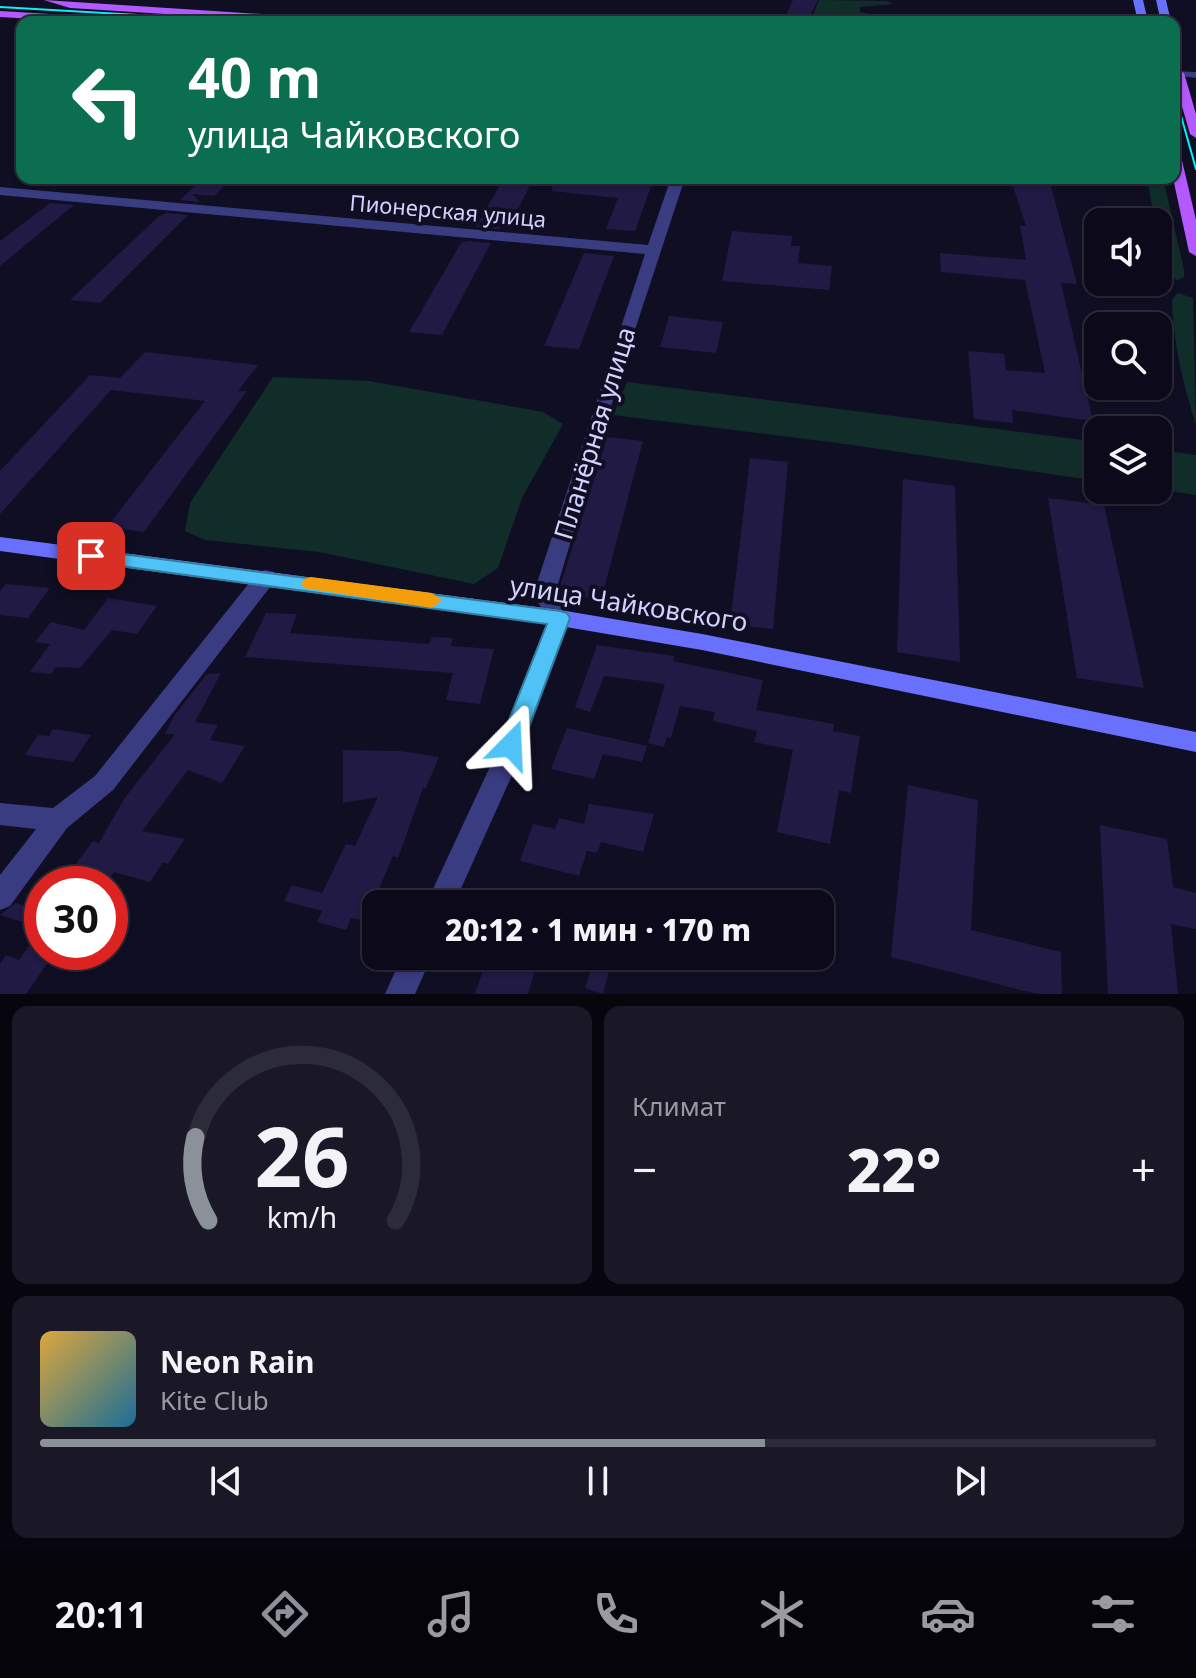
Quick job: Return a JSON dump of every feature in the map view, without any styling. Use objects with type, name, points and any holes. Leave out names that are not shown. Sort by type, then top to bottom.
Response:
[{"type":"main road","points":[[49,0],[70,5],[243,16]]},
{"type":"main road","points":[[0,14],[36,16]]},
{"type":"main road","points":[[1180,88],[1196,134]]},
{"type":"main road","points":[[1180,179],[1196,252]]},
{"type":"main road","name":"улица Чайковского","points":[[0,544],[560,618],[702,642],[1196,742]]},
{"type":"street","name":"Планёрная улица","points":[[560,618],[544,595],[676,184]]},
{"type":"street","name":"Пионерская улица","points":[[0,191],[653,250]]},
{"type":"street","points":[[0,897],[58,820],[104,783],[266,577]]},
{"type":"street","points":[[446,890],[501,771],[560,618]]},
{"type":"street","points":[[0,814],[58,820]]},
{"type":"street","points":[[400,994],[411,970]]},
{"type":"green space","points":[[819,0],[886,1],[893,4],[860,7],[860,12],[875,16],[813,16]]},
{"type":"green space","points":[[1148,184],[1164,184],[1170,208],[1152,208]]},
{"type":"green space","points":[[1172,217],[1184,270],[1184,277],[1177,280],[1172,277]]},
{"type":"green space","points":[[1178,293],[1193,298],[1196,425],[1174,332],[1172,300]]},
{"type":"green space","points":[[273,377],[369,381],[543,412],[563,424],[522,498],[498,568],[474,584],[319,552],[205,540],[185,531],[190,503]]},
{"type":"green space","points":[[627,382],[1084,440],[1084,479],[838,443],[613,415]]},
{"type":"green space","points":[[1172,452],[1196,455],[1196,495],[1172,491]]},
{"type":"building","points":[[793,0],[818,0],[810,16],[786,16]]},
{"type":"building","points":[[197,184],[226,184],[214,196],[192,194],[200,202],[180,200]]},
{"type":"building","points":[[501,184],[531,184],[511,222],[503,222],[499,229],[476,227]]},
{"type":"building","points":[[553,184],[652,184],[635,231],[606,229],[618,198],[552,191]]},
{"type":"building","points":[[1012,184],[1051,186],[1077,284],[1061,283],[1084,382],[1084,400],[1088,400],[1092,416],[1084,416],[1084,420],[1012,410],[1013,423],[974,419],[968,351],[1004,354],[1006,370],[1045,373],[1025,280],[941,272],[940,253],[1026,260],[1020,226],[1026,226]]},
{"type":"building","points":[[50,203],[74,205],[0,266],[0,241]]},
{"type":"building","points":[[166,213],[188,215],[100,303],[70,300],[158,217]]},
{"type":"building","points":[[732,231],[792,236],[791,246],[800,246],[798,263],[832,266],[829,290],[722,281]]},
{"type":"building","points":[[461,243],[491,243],[442,335],[409,332]]},
{"type":"building","points":[[584,253],[614,256],[579,349],[544,346]]},
{"type":"building","points":[[669,316],[723,322],[716,353],[660,347]]},
{"type":"building","points":[[145,352],[258,365],[238,391],[247,391],[144,532],[107,527],[205,401],[111,390],[0,514],[0,471],[90,375],[120,378]]},
{"type":"building","points":[[607,437],[643,441],[601,600],[558,593]]},
{"type":"building","points":[[750,458],[788,462],[773,629],[730,624]]},
{"type":"building","points":[[903,479],[955,486],[960,662],[897,652]]},
{"type":"building","points":[[1048,498],[1104,505],[1144,688],[1077,678]]},
{"type":"building","points":[[6,584],[50,588],[28,618],[0,615],[0,591]]},
{"type":"building","points":[[108,598],[157,606],[137,634],[112,630],[80,668],[56,667],[51,674],[30,672],[50,644],[35,642],[51,622],[84,630]]},
{"type":"building","points":[[266,613],[297,614],[290,633],[429,644],[432,637],[453,638],[451,646],[494,649],[480,704],[446,700],[453,673],[245,657]]},
{"type":"building","points":[[597,645],[674,656],[673,661],[763,680],[756,710],[834,724],[833,731],[860,736],[851,793],[839,790],[830,844],[777,832],[793,750],[754,742],[757,731],[713,721],[715,712],[680,706],[671,738],[667,737],[664,747],[648,743],[665,684],[604,676],[590,712],[575,707]]},
{"type":"building","points":[[221,673],[195,722],[218,725],[210,740],[245,746],[222,783],[188,770],[142,831],[185,839],[168,864],[163,862],[150,882],[128,876],[128,866],[74,866],[93,841],[99,843],[124,799],[175,734],[165,734],[174,716],[207,674]]},
{"type":"building","points":[[567,728],[647,746],[642,762],[603,754],[594,779],[551,769]]},
{"type":"building","points":[[53,729],[91,735],[73,762],[25,755],[38,735],[49,736]]},
{"type":"building","points":[[343,750],[400,751],[439,757],[426,788],[423,788],[398,858],[393,856],[378,890],[362,890],[362,920],[351,918],[346,930],[317,922],[322,911],[284,901],[292,885],[322,893],[346,844],[355,846],[378,797],[343,803]]},
{"type":"building","points":[[908,785],[978,800],[971,930],[1061,952],[1062,994],[1037,994],[891,957]]},
{"type":"building","points":[[589,804],[654,814],[643,852],[601,842],[597,853],[587,851],[579,876],[520,861],[533,824],[555,829],[559,818],[584,824]]},
{"type":"building","points":[[1100,825],[1167,839],[1173,887],[1196,893],[1196,929],[1171,924],[1178,994],[1108,994]]},
{"type":"building","points":[[16,903],[24,905],[24,922],[0,915]]},
{"type":"building","points":[[24,953],[24,970],[43,970],[26,994],[0,994],[0,964],[6,955],[19,960]]},
{"type":"building","points":[[483,970],[535,970],[528,994],[475,994]]},
{"type":"building","points":[[591,970],[609,970],[603,994],[585,988]]},
{"type":"tram line","points":[[0,7],[157,16]]},
{"type":"tram line","points":[[1180,112],[1196,169]]},
{"type":"slow traffic","points":[[311,584],[432,600]]},
{"type":"route","points":[[91,556],[560,618],[511,745]]}]
